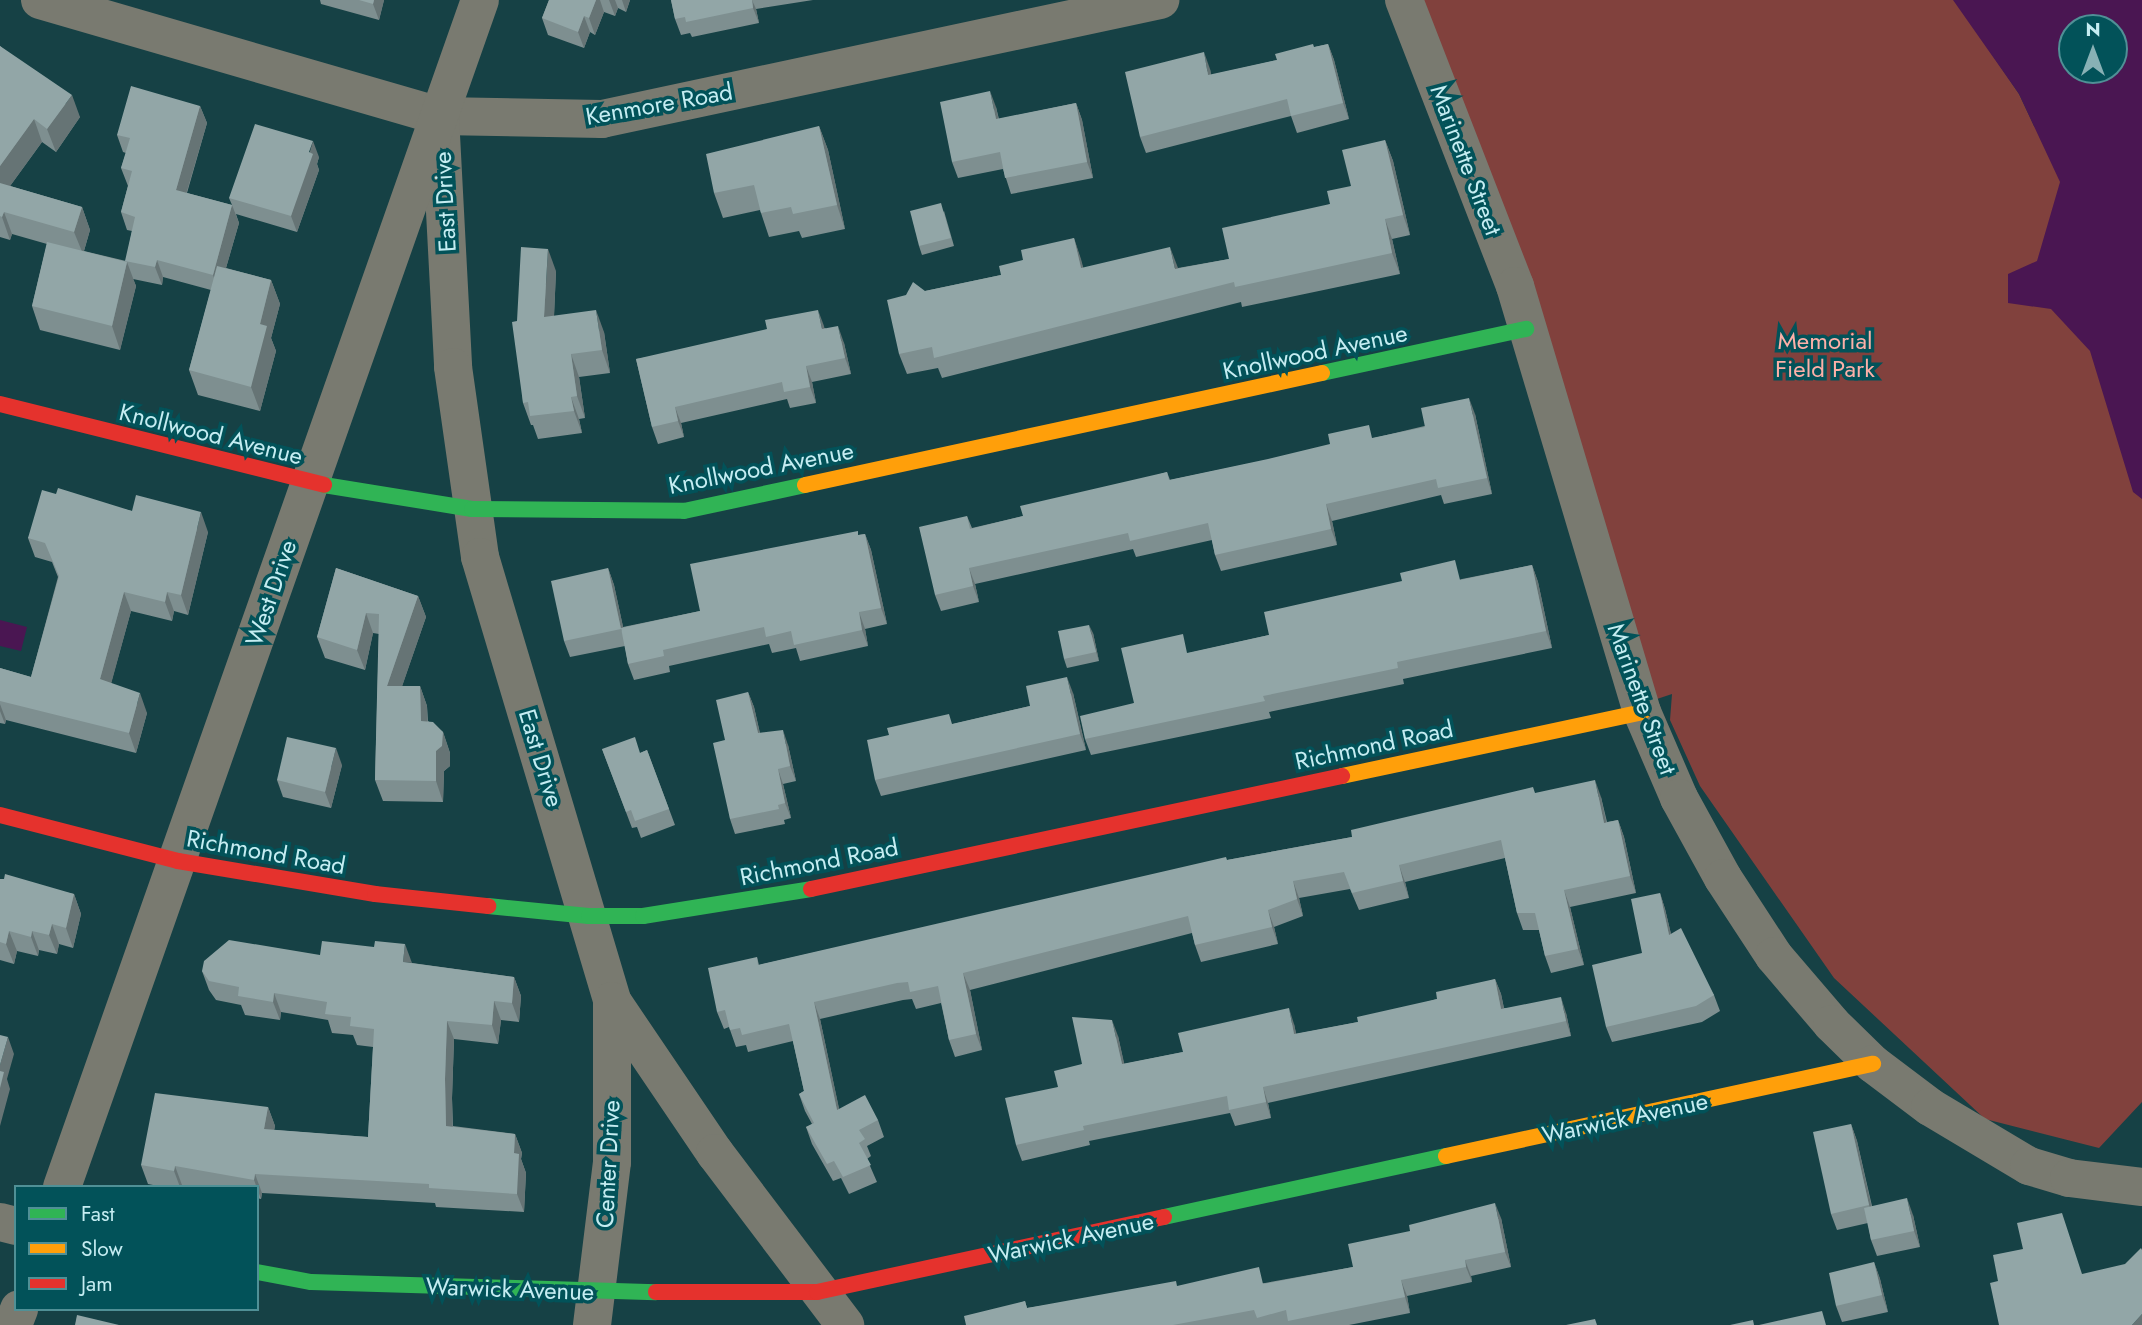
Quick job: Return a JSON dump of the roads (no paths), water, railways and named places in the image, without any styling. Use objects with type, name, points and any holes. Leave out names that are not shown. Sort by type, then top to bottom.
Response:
[{"type":"street","name":"Kenmore Road","points":[[40,0],[440,116],[602,119],[1160,0]]},
{"type":"street","name":"West Drive","points":[[63,1185],[481,0]]},
{"type":"street","name":"Marinette Street","points":[[1404,0],[1515,286],[1642,712],[1679,798],[1723,878],[1774,956],[1872,1064],[1983,1141],[2029,1166],[2069,1178],[2142,1187]]},
{"type":"street","name":"East Drive","points":[[440,116],[453,367],[480,557],[589,916],[612,1001],[817,1292],[845,1325]]},
{"type":"street","name":"Knollwood Avenue","points":[[0,404],[309,482],[472,509],[684,511],[1527,329]]},
{"type":"street","name":"Richmond Road","points":[[0,815],[178,861],[375,894],[589,916],[643,916],[784,895],[1642,712]]},
{"type":"street","name":"Center Drive","points":[[595,1308],[612,1161],[612,1001]]},
{"type":"street","name":"Warwick Avenue","points":[[259,1272],[311,1282],[595,1308],[817,1292],[1872,1064]]},
{"type":"park label","name":"Memorial Field Park","points":[[1825,355]]}]
